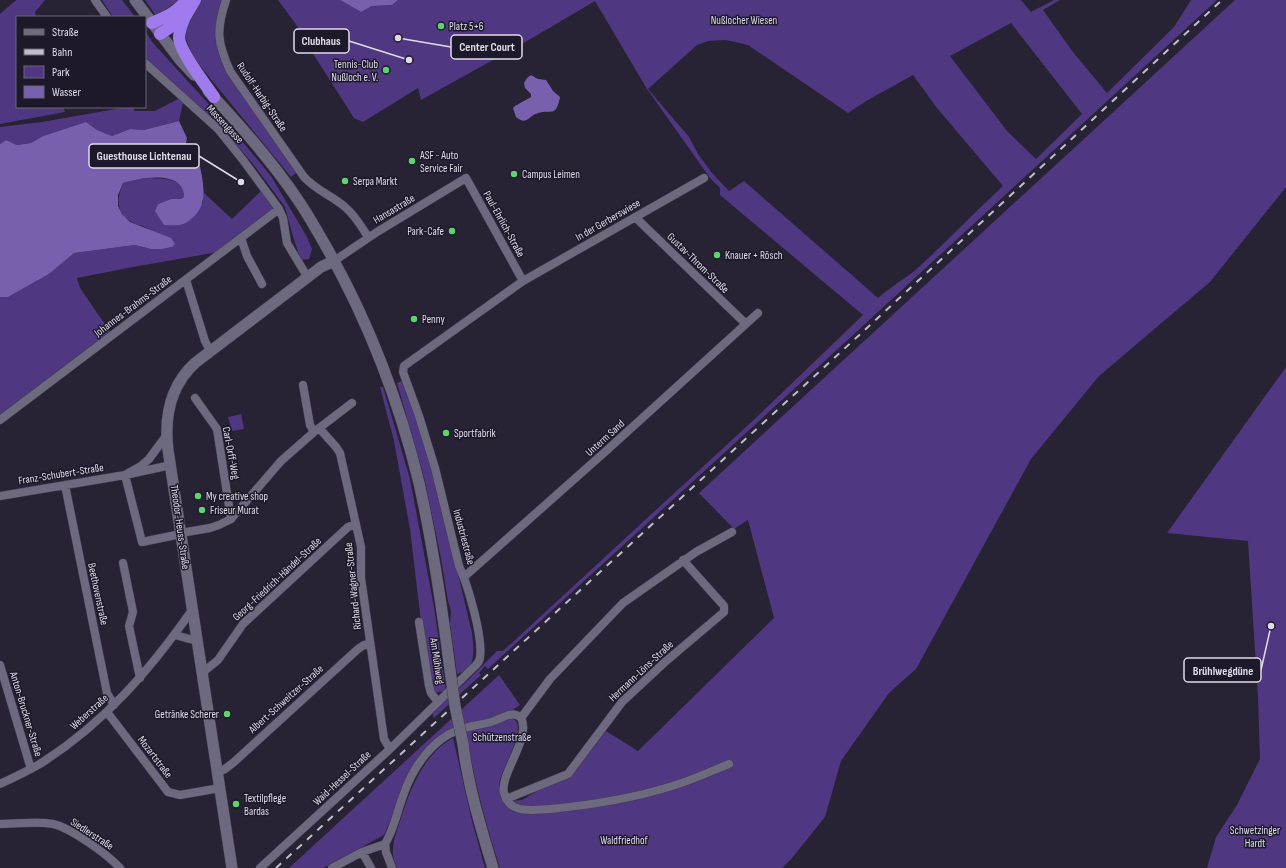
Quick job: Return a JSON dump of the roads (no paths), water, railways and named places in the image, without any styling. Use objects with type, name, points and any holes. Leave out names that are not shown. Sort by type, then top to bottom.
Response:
[{"type":"highway","points":[[152,23],[178,9],[186,0]]},
{"type":"highway","points":[[195,0],[180,29],[179,40],[183,50],[214,97]]},
{"type":"highway","points":[[160,34],[185,18]]},
{"type":"main road","points":[[135,0],[180,60],[267,158],[290,188],[334,261],[374,344],[409,444],[419,483],[434,560],[455,706],[465,762],[493,868]]},
{"type":"main road","name":"Theodor-Heuss-Straße","points":[[232,868],[166,436],[166,422],[169,406],[178,384],[192,366],[321,267],[334,261]]},
{"type":"street","points":[[95,0],[105,16]]},
{"type":"street","name":"Rudolf-Harbig-Straße","points":[[226,0],[220,22],[219,39],[230,71],[304,177],[316,188],[351,212],[368,237]]},
{"type":"street","name":"Massengasse","points":[[146,64],[218,129],[243,160],[283,218],[287,243],[308,278]]},
{"type":"street","name":"Hansastraße","points":[[334,261],[368,237],[466,178]]},
{"type":"street","name":"Paul-Ehrlich-Straße","points":[[466,178],[523,281]]},
{"type":"street","name":"In der Gerberswiese","points":[[405,364],[523,281],[704,178]]},
{"type":"street","name":"Johannes-Brahms-Straße","points":[[0,420],[278,209]]},
{"type":"street","name":"Gustav-Throm-Straße","points":[[635,217],[746,324]]},
{"type":"street","points":[[241,238],[247,256],[262,284]]},
{"type":"street","points":[[186,280],[205,341],[210,351]]},
{"type":"street","name":"Unterm Sand","points":[[464,577],[600,457],[758,313]]},
{"type":"street","name":"Industriestraße","points":[[405,364],[403,367],[403,372],[419,416],[435,468],[459,566],[464,577],[478,632],[480,657],[476,665],[438,702]]},
{"type":"street","points":[[303,385],[310,425],[316,430]]},
{"type":"street","name":"Carl-Orff-Weg","points":[[195,398],[218,429],[231,519]]},
{"type":"street","points":[[126,475],[133,512],[135,514],[142,542],[219,526],[231,519],[277,466],[316,430],[352,403]]},
{"type":"street","name":"Richard-Wagner-Straße","points":[[316,430],[336,447],[340,453],[361,547],[361,578],[370,644],[384,739],[390,748]]},
{"type":"street","name":"Franz-Schubert-Straße","points":[[126,475],[149,459],[166,436]]},
{"type":"street","name":"Franz-Schubert-Straße","points":[[0,496],[126,475],[171,465]]},
{"type":"street","name":"Beethovenstraße","points":[[65,485],[107,693],[114,705]]},
{"type":"street","name":"Georg-Friedrich-Händel-Straße","points":[[202,673],[218,660],[243,624],[348,527],[356,524]]},
{"type":"street","points":[[521,718],[538,693],[550,679],[623,603],[683,560],[732,532]]},
{"type":"street","name":"Hermann-Löns-Straße","points":[[506,799],[568,774],[622,702],[665,662],[724,612],[724,606],[683,560]]},
{"type":"street","points":[[123,562],[133,612],[129,626],[140,678]]},
{"type":"street","name":"Weberstraße","points":[[0,784],[31,769],[76,738],[107,712],[140,678],[192,610]]},
{"type":"street","name":"Am Mühlweg","points":[[420,622],[429,686],[431,693],[438,702]]},
{"type":"street","points":[[174,635],[197,641]]},
{"type":"street","name":"Albert-Schweitzer-Straße","points":[[218,772],[234,762],[358,649],[370,644]]},
{"type":"street","name":"Anton-Bruckner-Straße","points":[[0,665],[31,769]]},
{"type":"street","name":"Waid-Hessel-Straße","points":[[260,868],[438,702]]},
{"type":"street","name":"Mozartstraße","points":[[107,712],[168,792],[180,795],[220,788]]},
{"type":"street","points":[[332,868],[362,852],[385,844],[390,836],[403,795],[419,764],[434,745],[447,735],[460,729],[490,722],[511,714],[515,714],[521,718],[523,726],[519,745],[503,787],[506,799],[514,807],[523,810],[567,807],[633,797],[671,787],[729,764]]},
{"type":"street","name":"Siedlerstraße","points":[[0,824],[47,824],[61,827],[71,831],[104,854],[120,868]]},
{"type":"street","points":[[385,844],[386,852],[392,868]]},
{"type":"street","points":[[362,852],[371,868]]},
{"type":"water","points":[[340,0],[398,0],[392,5],[372,6],[361,12]]},
{"type":"water","points":[[531,75],[538,79],[546,80],[553,91],[560,97],[555,110],[535,114],[523,121],[516,117],[513,108],[531,97],[531,94],[525,88],[524,83]]},
{"type":"water","points":[[179,121],[187,138],[183,158],[187,163],[198,157],[203,182],[203,199],[197,213],[186,223],[164,225],[155,211],[158,204],[171,199],[181,199],[184,197],[182,188],[177,182],[169,179],[150,178],[123,183],[118,195],[118,206],[122,214],[130,222],[171,238],[175,244],[172,247],[151,249],[135,245],[74,253],[49,274],[8,297],[0,297],[0,144],[6,140],[17,145],[31,143],[43,136],[86,122],[97,130],[112,136],[130,129],[144,130]]},
{"type":"railway","points":[[276,868],[843,350],[1222,0]]},
{"type":"place","name":"Platz 5+6","points":[[441,26]]},
{"type":"place","name":"Center Court","points":[[398,38]]},
{"type":"place","name":"Clubhaus","points":[[409,60]]},
{"type":"place","name":"Tennis-Club Nußloch e. V.","points":[[386,70]]},
{"type":"place","name":"ASF - Auto Service Fair","points":[[412,161]]},
{"type":"place","name":"Campus Leimen","points":[[514,174]]},
{"type":"place","name":"Serpa Markt","points":[[345,181]]},
{"type":"place","name":"Guesthouse Lichtenau","points":[[241,182]]},
{"type":"place","name":"Park-Cafe","points":[[452,231]]},
{"type":"place","name":"Knauer + Rösch","points":[[717,255]]},
{"type":"place","name":"Penny","points":[[414,319]]},
{"type":"place","name":"Sportfabrik","points":[[446,433]]},
{"type":"place","name":"My creative shop","points":[[198,496]]},
{"type":"place","name":"Friseur Murat","points":[[202,510]]},
{"type":"place","name":"Brühlwegdüne","points":[[1271,626]]},
{"type":"place","name":"Getränke Scherer","points":[[227,714]]},
{"type":"place","name":"Textilpflege Bardas","points":[[236,804]]},
{"type":"park label","name":"Nußlocher Wiesen","points":[[744,20]]},
{"type":"park label","name":"Schützenstraße","points":[[502,737]]},
{"type":"park label","name":"Schwetzinger Hardt","points":[[1255,836]]},
{"type":"park label","name":"Waldfriedhof","points":[[624,840]]}]
